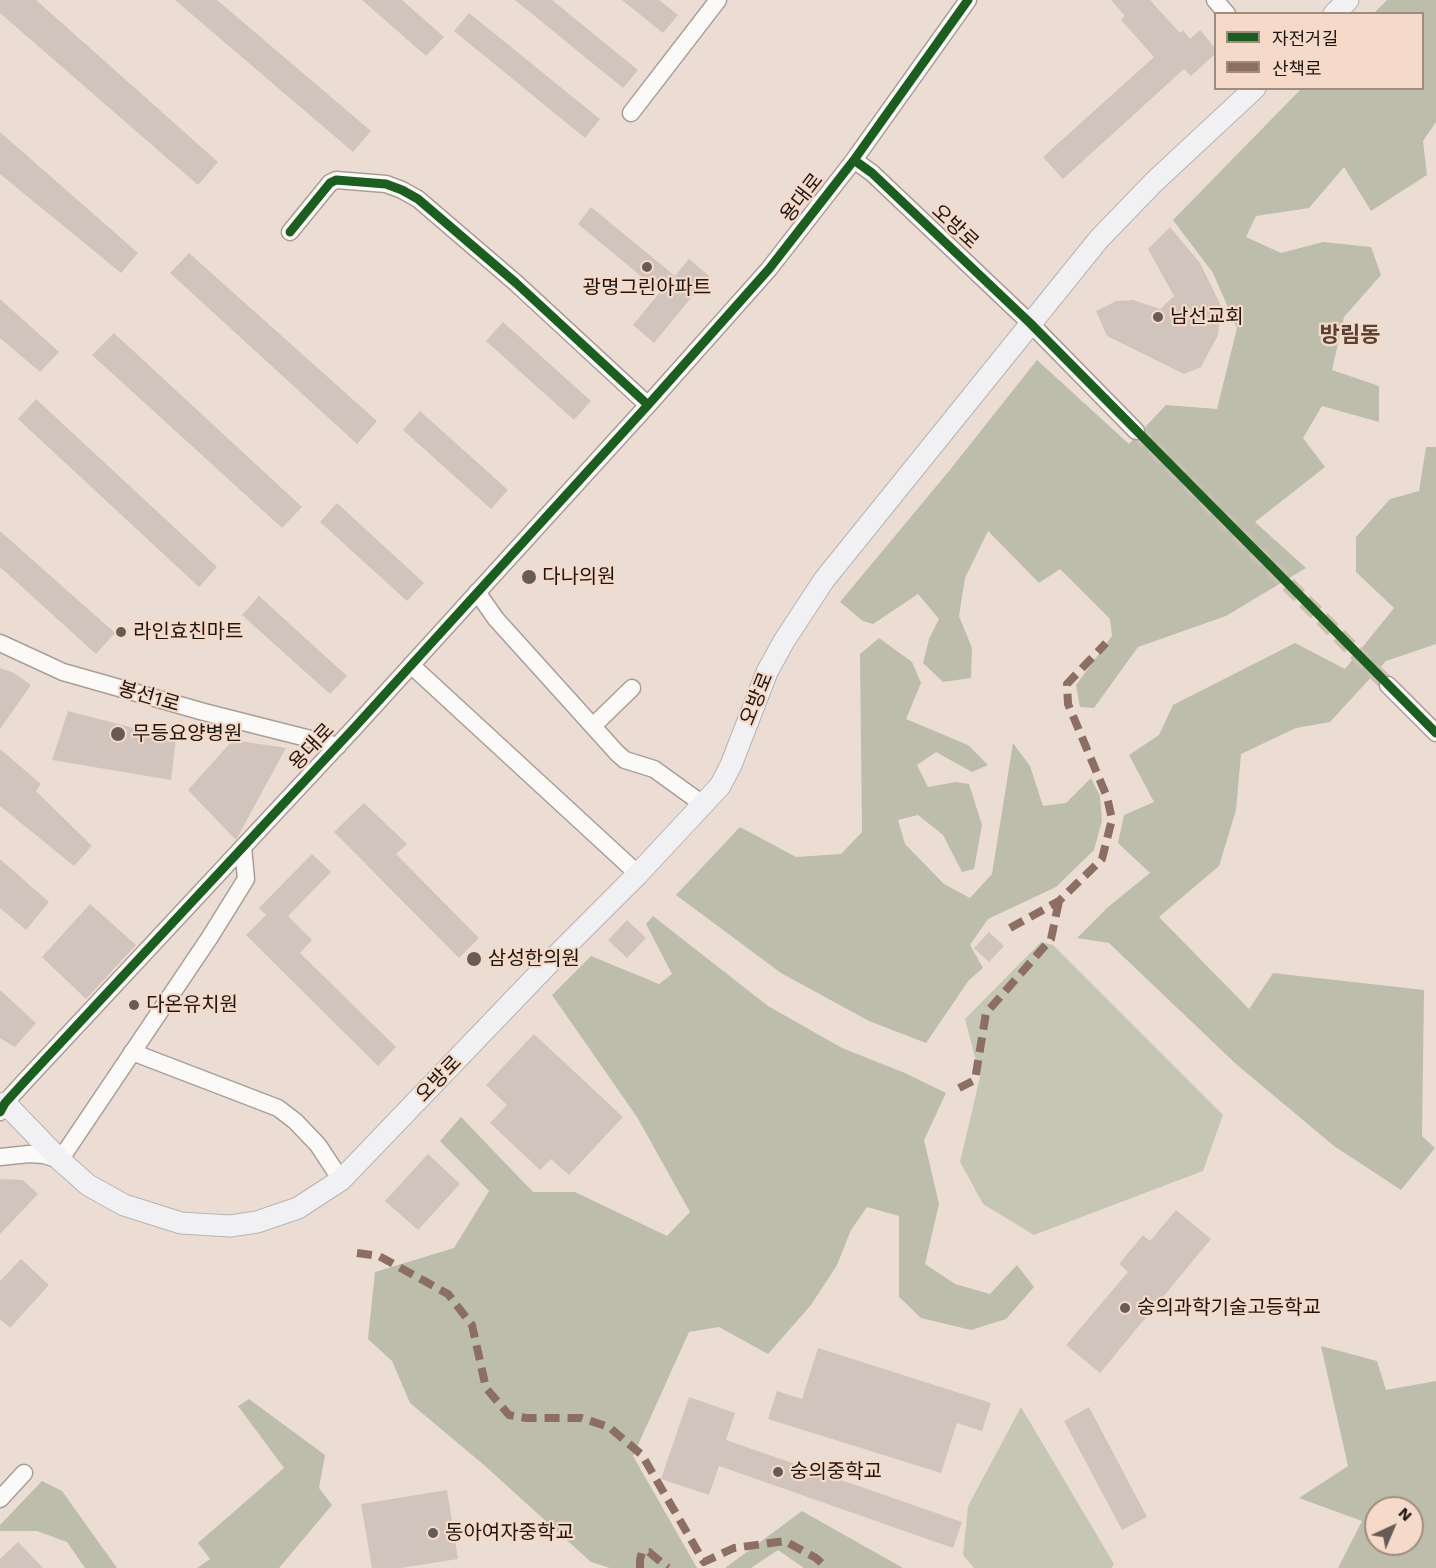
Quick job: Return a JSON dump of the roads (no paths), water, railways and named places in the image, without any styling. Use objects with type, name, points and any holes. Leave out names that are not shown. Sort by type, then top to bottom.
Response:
[{"type":"main road","points":[[1336,12],[1348,0]]},
{"type":"main road","name":"오방로","points":[[2,1104],[88,1185],[124,1205],[181,1223],[230,1226],[257,1222],[298,1208],[341,1180],[552,960],[638,874],[720,786],[731,765],[767,672],[784,641],[824,580],[1099,238],[1253,90]]},
{"type":"street","points":[[632,113],[718,0]]},
{"type":"street","points":[[1215,0],[1225,12]]},
{"type":"street","name":"용대로","points":[[2,1104],[338,746],[769,269],[854,160],[965,1]]},
{"type":"street","name":"오방로","points":[[854,160],[872,173],[1030,323]]},
{"type":"street","points":[[290,232],[330,183],[336,180],[386,184],[402,189],[516,283],[648,405]]},
{"type":"street","points":[[1030,323],[1136,431]]},
{"type":"street","points":[[477,592],[495,619],[625,760],[654,769],[704,805]]},
{"type":"street","name":"봉선1로","points":[[0,643],[63,672],[204,712],[338,746]]},
{"type":"street","points":[[411,665],[638,874]]},
{"type":"street","points":[[1388,685],[1436,733]]},
{"type":"street","points":[[593,726],[632,688]]},
{"type":"street","points":[[0,1157],[29,1154],[44,1155],[60,1160],[210,937],[246,879],[243,847]]},
{"type":"street","points":[[132,1052],[278,1108],[312,1138],[329,1159],[341,1180]]},
{"type":"street","points":[[0,1499],[24,1473]]},
{"type":"tunnel","points":[[1136,431],[1388,685]]},
{"type":"place","name":"광명그린아파트","points":[[647,267]]},
{"type":"place","name":"남선교회","points":[[1158,317]]},
{"type":"place","name":"다나의원","points":[[529,577]]},
{"type":"place","name":"라인효친마트","points":[[121,632]]},
{"type":"place","name":"무등요양병원","points":[[118,734]]},
{"type":"place","name":"삼성한의원","points":[[474,959]]},
{"type":"place","name":"다온유치원","points":[[134,1005]]},
{"type":"place","name":"숭의과학기술고등학교","points":[[1125,1308]]},
{"type":"place","name":"숭의중학교","points":[[778,1472]]},
{"type":"place","name":"동아여자중학교","points":[[433,1533]]},
{"type":"district","name":"방림동","points":[[1350,336]]}]
